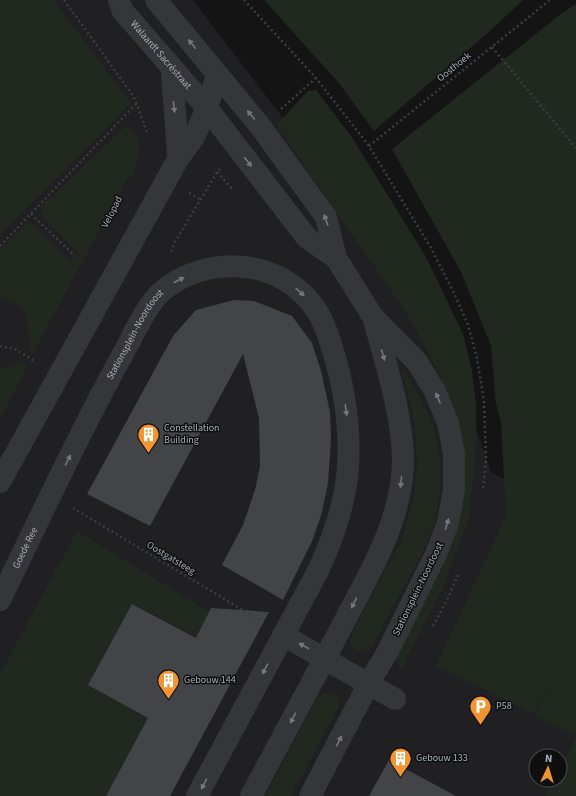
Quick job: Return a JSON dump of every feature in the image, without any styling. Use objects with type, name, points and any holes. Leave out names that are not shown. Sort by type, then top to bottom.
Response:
[{"type":"street","name":"Walaardt Sacréstraat","points":[[119,0],[122,10],[207,108]]},
{"type":"street","points":[[0,482],[178,158],[194,137],[207,108],[217,75],[156,0]]},
{"type":"street","points":[[172,68],[178,158]]},
{"type":"street","name":"Stationsplein-Noordoost","points":[[217,75],[260,126],[326,217],[336,258],[373,317],[417,362],[435,391],[448,423],[454,454],[454,490],[448,523],[436,554],[388,651],[368,684],[310,796]]},
{"type":"street","name":"Stationsplein-Noordoost","points":[[207,108],[307,238],[336,258]]},
{"type":"street","name":"Stationsplein-Noordoost","points":[[50,494],[107,382],[148,308],[160,293],[174,283],[190,274],[211,267],[232,266],[253,268],[269,272],[284,279],[300,291],[316,308],[325,327],[343,387],[347,417],[349,449],[347,479],[341,510],[332,539],[320,569],[283,635],[198,796]]},
{"type":"street","name":"Stationsplein-Noordoost","points":[[251,796],[383,546],[393,520],[400,490],[403,460],[401,425],[373,317]]},
{"type":"street","name":"Goede Ree","points":[[0,600],[50,494]]},
{"type":"street","points":[[283,635],[395,698]]},
{"type":"path","points":[[64,0],[134,97],[147,131],[148,138]]},
{"type":"path","name":"Oosthoek","points":[[244,0],[316,78],[369,146],[550,0]]},
{"type":"path","points":[[492,47],[576,148]]},
{"type":"path","points":[[0,246],[136,104]]},
{"type":"path","points":[[217,172],[236,192]]},
{"type":"path","points":[[31,214],[74,256]]},
{"type":"path","name":"Oostgatsteeg","points":[[50,494],[283,635]]},
{"type":"shaded area","points":[[0,0],[193,0],[442,327],[491,472],[576,522],[576,796],[0,796]]},
{"type":"shaded area","points":[[0,0],[53,0],[131,103],[0,235]]},
{"type":"shaded area","points":[[264,0],[523,0],[492,29],[374,131],[338,82]]},
{"type":"shaded area","points":[[576,4],[576,736],[534,715],[564,659],[533,714],[436,666],[506,516],[501,422],[496,404],[491,346],[461,272],[392,149],[562,13]]},
{"type":"shaded area","points":[[316,90],[353,139],[426,257],[463,334],[472,371],[476,404],[476,444],[470,515],[443,588],[401,669],[394,656],[433,577],[461,444],[439,373],[406,312],[278,128],[278,123],[308,91]]},
{"type":"shaded area","points":[[126,126],[136,135],[139,145],[138,156],[132,178],[128,177],[33,353],[30,350],[27,317],[20,306],[5,299],[0,299],[0,250],[27,223],[34,224],[71,262],[79,253],[43,218],[40,208]]},
{"type":"shaded area","points":[[19,363],[28,366],[0,418],[0,369]]},
{"type":"shaded area","points":[[403,371],[406,372],[419,395],[434,426],[440,462],[440,492],[436,518],[426,545],[372,647],[368,651],[362,651],[355,649],[350,643],[351,636],[402,538],[414,495],[417,466],[416,438],[411,404],[402,374]]},
{"type":"shaded area","points":[[77,531],[211,613],[198,638],[134,604],[94,677],[159,713],[114,796],[0,796],[0,674]]},
{"type":"shaded area","points":[[323,693],[328,693],[337,697],[339,702],[338,708],[291,796],[265,796],[318,697]]},
{"type":"shaded area","points":[[576,738],[576,796],[545,796],[550,788],[568,788],[568,753]]},
{"type":"building","name":"Constellation Building","points":[[234,300],[254,301],[292,316],[312,343],[321,371],[330,412],[331,441],[328,483],[322,512],[313,539],[283,600],[222,565],[243,525],[255,490],[260,466],[259,418],[243,354],[150,526],[87,494],[173,336],[196,310]]},
{"type":"building","name":"Gebouw 144","points":[[132,604],[196,638],[211,608],[269,612],[170,796],[106,796],[148,718],[88,685]]},
{"type":"building","name":"Gebouw 133","points":[[389,760],[456,796],[369,796]]},
{"type":"place","name":"Constellation Building","points":[[149,454]]},
{"type":"place","name":"Gebouw 144","points":[[168,700]]},
{"type":"place","name":"P58","points":[[481,726]]},
{"type":"place","name":"Gebouw 133","points":[[401,778]]}]
